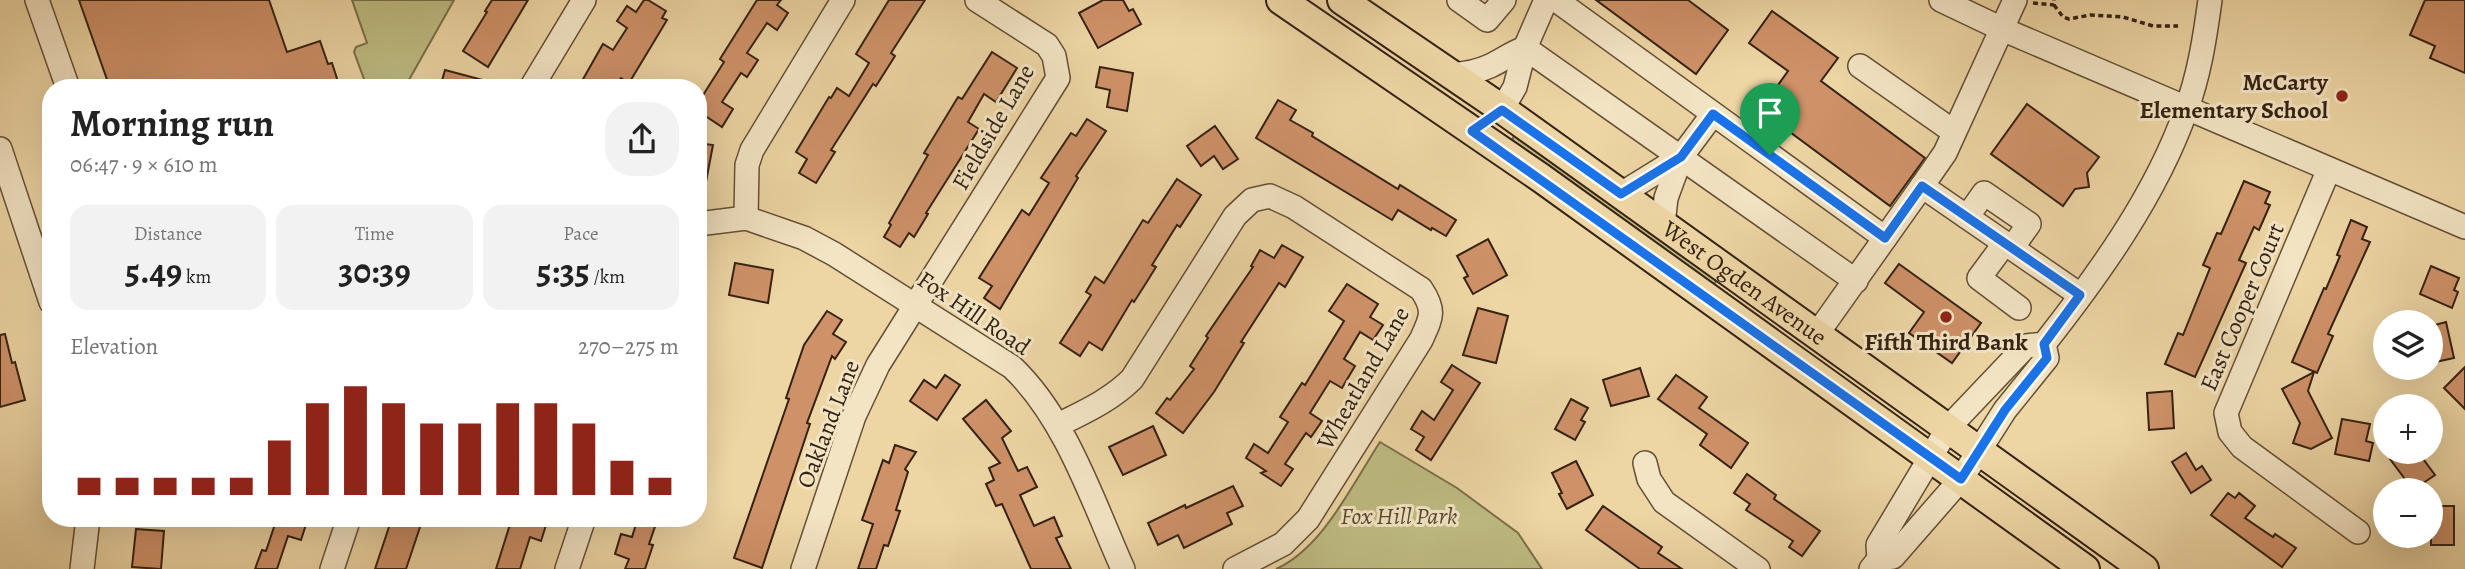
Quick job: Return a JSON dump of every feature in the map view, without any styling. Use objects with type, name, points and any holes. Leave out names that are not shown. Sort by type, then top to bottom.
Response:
[{"type":"main road","name":"West Ogden Avenue","points":[[1281,0],[1472,131],[1931,456],[2085,569]]},
{"type":"main road","name":"West Ogden Avenue","points":[[1342,0],[1621,194],[2144,569]]},
{"type":"main road","points":[[1472,131],[1502,110]]},
{"type":"street","points":[[37,0],[65,79]]},
{"type":"street","points":[[536,79],[584,0]]},
{"type":"street","points":[[746,218],[747,165],[752,150],[844,0]]},
{"type":"street","name":"Fieldside Lane","points":[[916,305],[1058,78],[1054,56],[1047,45],[977,0]]},
{"type":"street","points":[[1459,0],[1487,20],[1504,0]]},
{"type":"street","points":[[1502,110],[1515,87],[1525,48],[1546,0]]},
{"type":"street","points":[[1556,0],[1885,238]]},
{"type":"street","points":[[1941,0],[2002,29],[2465,226]]},
{"type":"street","points":[[2044,344],[2047,358],[2005,410],[1961,479],[1893,558],[1875,564],[1878,545],[1948,428],[2026,346],[2044,344],[2142,203],[2187,108],[2210,0]]},
{"type":"street","points":[[1817,334],[1945,153],[2002,29],[2021,1]]},
{"type":"street","points":[[1451,75],[1478,71],[1525,48]]},
{"type":"street","points":[[1525,48],[1856,281]]},
{"type":"street","points":[[1860,66],[1954,132]]},
{"type":"street","points":[[1663,224],[1666,198],[1681,157],[1713,114]]},
{"type":"street","points":[[0,149],[42,275]]},
{"type":"street","points":[[1621,194],[1681,157]]},
{"type":"street","name":"East Cooper Court","points":[[2329,169],[2226,412],[2230,432],[2236,441],[2358,532]]},
{"type":"street","points":[[1922,186],[2080,295]]},
{"type":"street","name":"Wheatland Lane","points":[[1058,425],[1100,403],[1132,379],[1235,216],[1252,200],[1270,196],[1294,207],[1421,289],[1428,300],[1432,316],[1421,340],[1319,502],[1283,544],[1235,569]]},
{"type":"street","name":"Fox Hill Road","points":[[707,223],[746,218],[804,237],[1012,367],[1030,384],[1058,425],[1123,569]]},
{"type":"street","points":[[2008,246],[1979,278],[2018,307]]},
{"type":"street","name":"Oakland Lane","points":[[803,569],[863,395],[878,365],[916,305]]},
{"type":"street","points":[[1645,463],[1649,479],[1664,502],[1758,569]]},
{"type":"street","points":[[82,569],[87,527]]},
{"type":"street","points":[[332,569],[346,527]]},
{"type":"street","points":[[567,569],[581,527]]},
{"type":"path","points":[[2021,1],[2048,6],[2054,2],[2063,17],[2069,19],[2090,15],[2108,16],[2123,17],[2152,26],[2178,26]]},
{"type":"green space","points":[[352,0],[454,0],[410,79],[364,79],[354,52],[356,47],[367,43]]},
{"type":"green space","points":[[1515,134],[1719,278],[1714,284],[1659,249],[1511,142]]},
{"type":"green space","name":"Fox Hill Park","points":[[1380,442],[1457,488],[1518,533],[1542,569],[1276,569],[1308,546],[1336,513]]},
{"type":"building","points":[[79,0],[269,0],[287,52],[320,41],[328,64],[332,63],[337,79],[107,79]]},
{"type":"building","points":[[492,0],[528,0],[488,67],[463,51]]},
{"type":"building","points":[[644,0],[648,0],[666,11],[662,18],[667,20],[631,79],[583,79],[603,44],[613,50],[627,28],[617,21],[627,6],[636,12]]},
{"type":"building","points":[[757,0],[781,0],[777,5],[788,13],[777,30],[767,23],[747,53],[758,60],[747,77],[741,73],[722,102],[733,109],[722,127],[707,117],[707,89],[724,62],[720,59]]},
{"type":"building","points":[[889,0],[925,0],[891,53],[895,56],[876,86],[873,84],[831,150],[835,152],[816,183],[799,173],[807,159],[796,152],[837,88],[849,96],[869,63],[856,54]]},
{"type":"building","points":[[1103,0],[1123,0],[1129,11],[1133,9],[1141,24],[1098,48],[1079,13]]},
{"type":"building","points":[[1596,0],[1688,0],[1728,30],[1696,74]]},
{"type":"building","points":[[2425,0],[2465,0],[2465,73],[2430,58],[2435,46],[2410,35]]},
{"type":"building","points":[[1772,11],[1838,58],[1821,81],[1925,158],[1890,206],[1760,110],[1788,71],[1749,43]]},
{"type":"building","points":[[992,52],[1017,68],[996,102],[984,94],[968,122],[979,129],[914,237],[909,233],[900,247],[884,237],[891,225],[889,223],[928,155],[924,153],[958,97],[962,99]]},
{"type":"building","points":[[1100,67],[1133,73],[1127,111],[1107,107],[1110,90],[1096,87]]},
{"type":"building","points":[[445,70],[479,79],[442,79]]},
{"type":"building","points":[[1278,100],[1296,110],[1290,120],[1313,133],[1312,136],[1398,189],[1400,185],[1456,220],[1446,236],[1398,210],[1392,220],[1256,138]]},
{"type":"building","points":[[2027,104],[2099,157],[2087,173],[2089,187],[2075,189],[2063,206],[1991,154]]},
{"type":"building","points":[[1087,119],[1106,131],[1076,176],[1078,178],[1000,309],[984,298],[992,286],[979,278],[1022,210],[1029,215],[1049,183],[1041,178],[1071,133],[1076,136]]},
{"type":"building","points":[[1215,126],[1238,159],[1223,169],[1214,156],[1201,166],[1187,146]]},
{"type":"building","points":[[707,144],[713,145],[707,176]]},
{"type":"building","points":[[1177,179],[1201,195],[1180,227],[1177,225],[1152,265],[1156,267],[1134,302],[1132,300],[1102,350],[1089,342],[1080,356],[1060,343],[1091,295],[1086,292],[1095,277],[1104,283],[1143,220],[1148,223]]},
{"type":"building","points":[[2244,181],[2270,192],[2265,203],[2270,205],[2259,230],[2254,227],[2239,260],[2246,263],[2195,377],[2165,364],[2178,333],[2183,335],[2210,268],[2203,265],[2217,233],[2221,234]]},
{"type":"building","points":[[2351,220],[2367,227],[2362,239],[2370,242],[2328,334],[2333,336],[2317,373],[2292,362],[2340,256],[2337,255]]},
{"type":"building","points":[[1488,239],[1507,275],[1473,294],[1464,278],[1468,276],[1457,256]]},
{"type":"building","points":[[1282,245],[1303,257],[1285,287],[1279,283],[1241,342],[1244,343],[1214,392],[1183,433],[1156,413],[1194,369],[1190,366],[1208,338],[1206,336],[1253,267],[1251,266],[1260,250],[1274,258]]},
{"type":"building","points":[[735,263],[773,270],[768,303],[729,295]]},
{"type":"building","name":"Fifth Third Bank","points":[[1899,264],[1981,323],[1952,363],[1909,333],[1924,312],[1885,283]]},
{"type":"building","points":[[2431,266],[2459,278],[2454,290],[2458,292],[2452,308],[2420,294]]},
{"type":"building","points":[[1347,284],[1378,304],[1370,317],[1383,325],[1373,340],[1360,332],[1344,359],[1355,366],[1342,388],[1330,381],[1310,413],[1322,421],[1311,437],[1306,433],[1285,464],[1293,469],[1281,486],[1261,473],[1266,471],[1246,458],[1254,444],[1268,453],[1288,422],[1280,417],[1302,383],[1305,385],[1344,321],[1329,311]]},
{"type":"building","points":[[1478,308],[1508,316],[1496,363],[1463,355]]},
{"type":"building","points":[[827,311],[842,320],[833,334],[846,342],[835,359],[832,356],[807,423],[810,424],[762,568],[734,558],[789,399],[786,398],[804,345]]},
{"type":"building","points":[[2446,322],[2454,358],[2443,360],[2443,323]]},
{"type":"building","points":[[5,334],[25,400],[0,407],[0,335]]},
{"type":"building","points":[[1452,365],[1480,383],[1431,460],[1416,450],[1424,437],[1411,429],[1422,411],[1434,420],[1453,390],[1441,382]]},
{"type":"building","points":[[2465,367],[2465,409],[2444,388]]},
{"type":"building","points":[[1640,368],[1649,396],[1611,406],[1603,380]]},
{"type":"building","points":[[2314,372],[2308,391],[2332,438],[2311,449],[2293,443],[2300,423],[2282,389]]},
{"type":"building","points":[[945,375],[960,385],[937,420],[910,401],[924,380],[936,388]]},
{"type":"building","points":[[1676,375],[1707,397],[1699,408],[1748,443],[1731,468],[1700,445],[1707,434],[1658,399]]},
{"type":"building","points":[[2172,391],[2174,428],[2149,430],[2147,393]]},
{"type":"building","points":[[1571,399],[1588,408],[1581,420],[1585,422],[1575,440],[1555,429]]},
{"type":"building","points":[[986,400],[1011,431],[1002,438],[1018,471],[1027,467],[1037,487],[1020,495],[1034,526],[1054,517],[1062,536],[1056,538],[1071,569],[1031,569],[1002,504],[996,506],[986,484],[994,480],[989,468],[1000,463],[963,419]]},
{"type":"building","points":[[2342,419],[2370,424],[2366,441],[2373,443],[2369,461],[2335,454]]},
{"type":"building","points":[[1153,426],[1166,455],[1123,475],[1109,447]]},
{"type":"building","points":[[895,445],[916,452],[905,469],[908,472],[896,510],[900,511],[888,546],[884,545],[876,569],[858,569],[873,524],[862,520],[883,460],[889,463]]},
{"type":"building","points":[[2186,453],[2196,470],[2202,466],[2211,480],[2191,493],[2172,462]]},
{"type":"building","points":[[1576,461],[1593,495],[1567,509],[1552,473]]},
{"type":"building","points":[[2394,464],[2427,464],[2435,475],[2431,478],[2404,478]]},
{"type":"building","points":[[1747,474],[1776,495],[1774,499],[1820,531],[1802,556],[1789,547],[1793,541],[1746,510],[1750,504],[1734,493]]},
{"type":"building","points":[[1233,486],[1243,506],[1227,513],[1232,524],[1184,548],[1178,535],[1158,545],[1148,523]]},
{"type":"building","points":[[2228,493],[2235,498],[2239,493],[2255,506],[2245,518],[2273,537],[2275,534],[2296,548],[2282,567],[2211,515]]},
{"type":"building","points":[[1603,506],[1662,547],[1658,553],[1682,569],[1640,569],[1586,530]]},
{"type":"building","points":[[2443,506],[2454,506],[2454,545],[2443,545]]},
{"type":"building","points":[[274,527],[305,527],[301,540],[288,536],[277,569],[255,569],[262,550],[266,551]]},
{"type":"building","points":[[389,527],[420,527],[406,569],[375,569]]},
{"type":"building","points":[[509,527],[545,527],[541,541],[530,537],[520,569],[496,569]]},
{"type":"building","points":[[635,527],[655,527],[649,544],[653,545],[645,569],[625,569],[629,559],[615,554],[621,534],[632,537]]},
{"type":"building","points":[[136,529],[164,531],[161,569],[132,567]]},
{"type":"place","name":"McCarty Elementary School","points":[[2342,96]]},
{"type":"place","name":"Fifth Third Bank","points":[[1946,317]]},
{"type":"route","points":[[1502,110],[1621,194],[1681,157],[1713,114],[1770,155],[1885,238],[1922,186],[2080,295],[2044,344],[2047,358],[2005,410],[1961,479],[1472,131],[1502,110]]}]
